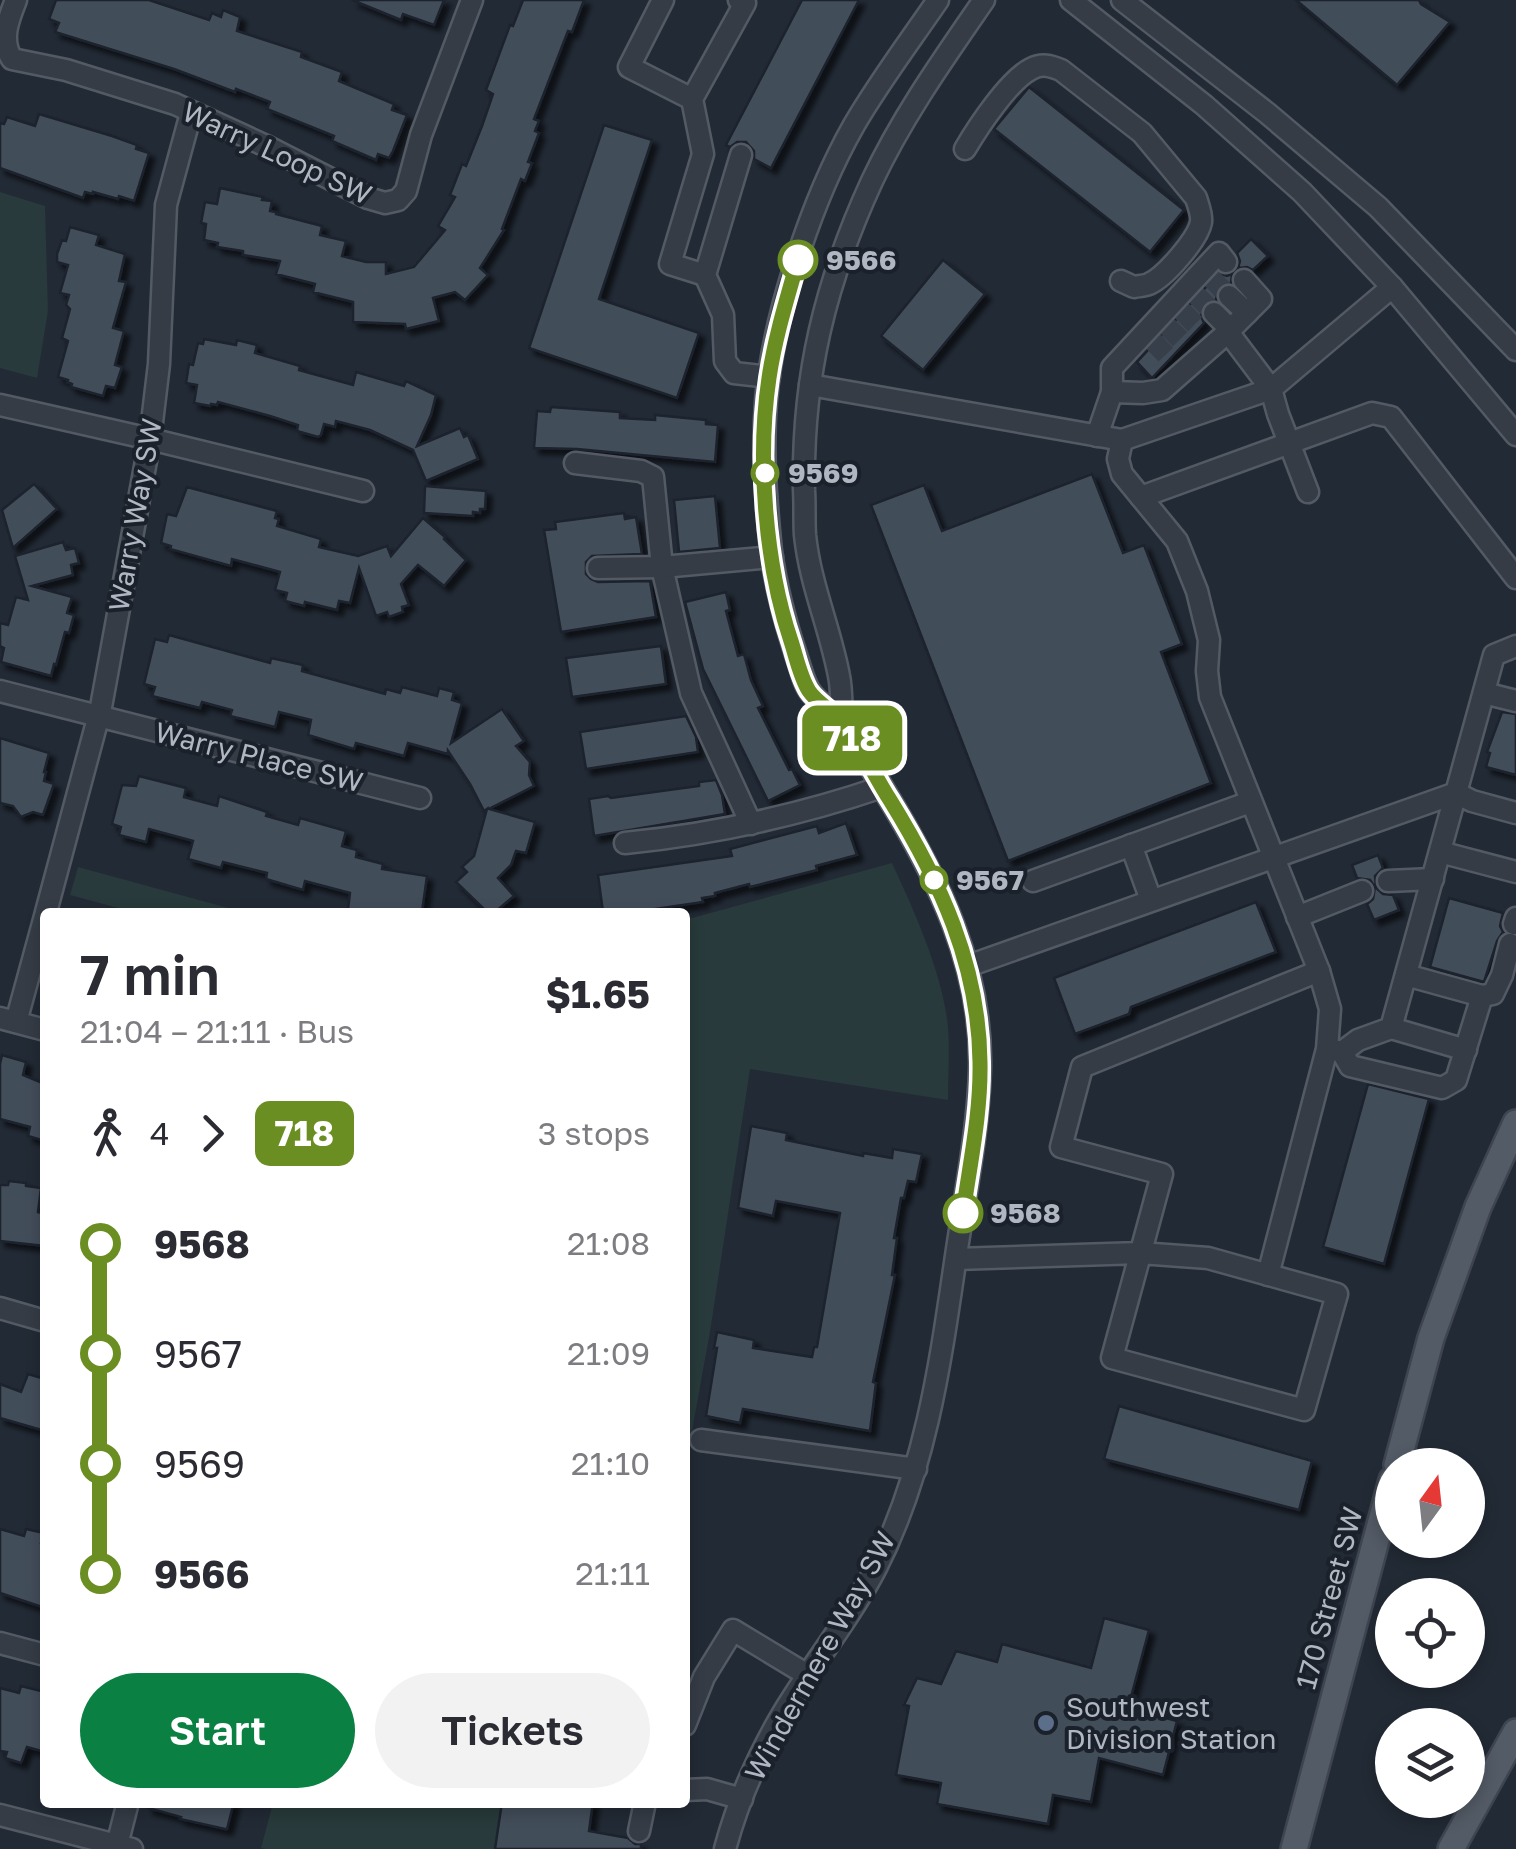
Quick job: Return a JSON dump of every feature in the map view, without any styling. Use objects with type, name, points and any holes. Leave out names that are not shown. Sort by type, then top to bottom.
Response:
[{"type":"main road","points":[[1401,1448],[1432,1338],[1478,1207],[1516,1123]]},
{"type":"main road","name":"170 Street SW","points":[[1294,1849],[1375,1544]]},
{"type":"main road","points":[[1451,1849],[1516,1732]]},
{"type":"street","name":"Warry Loop SW","points":[[16,0],[4,34],[5,50],[12,60],[66,70],[176,104],[385,203],[398,200],[406,191],[421,134],[472,0]]},
{"type":"street","points":[[663,0],[629,67],[692,100]]},
{"type":"street","points":[[705,275],[670,264],[703,154],[692,100],[745,3],[739,0]]},
{"type":"street","name":"Windermere Way SW","points":[[725,1849],[749,1777],[781,1717],[876,1567],[916,1468],[938,1375],[977,1117],[979,1026],[960,939],[921,851],[842,721],[809,692],[783,618],[764,488],[769,378],[805,237],[856,122],[938,0]]},
{"type":"street","name":"Windermere Way SW","points":[[842,721],[840,679],[814,588],[805,534],[804,452],[815,346],[836,268],[873,179],[922,91],[984,0]]},
{"type":"street","points":[[1071,0],[1204,105],[1287,179],[1392,287],[1516,435]]},
{"type":"street","points":[[1122,0],[1267,113],[1378,207],[1516,350]]},
{"type":"street","points":[[965,149],[981,121],[1022,75],[1033,67],[1047,65],[1061,70],[1142,133],[1196,198],[1201,223],[1192,240],[1152,283],[1134,288],[1121,281]]},
{"type":"street","name":"Warry Way SW","points":[[47,908],[98,716],[150,439],[159,364],[166,205],[191,113]]},
{"type":"street","points":[[742,155],[705,275],[723,315],[725,362],[734,372],[769,378]]},
{"type":"street","points":[[1097,436],[1112,392],[1112,368],[1207,274],[1218,253],[1226,262]]},
{"type":"street","points":[[1112,392],[1162,390],[1202,348],[1261,299],[1244,280]]},
{"type":"street","points":[[810,385],[1122,440],[1271,389],[1392,287]]},
{"type":"street","points":[[1229,296],[1247,313]]},
{"type":"street","points":[[1202,348],[1206,320]]},
{"type":"street","points":[[1202,348],[1271,389],[1308,492]]},
{"type":"street","points":[[0,406],[362,491]]},
{"type":"street","points":[[1141,497],[1372,413],[1391,417],[1516,578]]},
{"type":"street","points":[[1122,440],[1118,459],[1122,474],[1177,541],[1197,591],[1210,640],[1210,697],[1319,971],[1330,1009],[1334,1051],[1268,1274]]},
{"type":"street","points":[[575,462],[642,471],[653,477],[662,567],[692,693],[752,824]]},
{"type":"street","points":[[598,568],[662,567],[772,557]]},
{"type":"street","points":[[1391,1028],[1494,655],[1516,646]]},
{"type":"street","name":"Warry Place SW","points":[[0,690],[420,798]]},
{"type":"street","points":[[1484,693],[1516,702]]},
{"type":"street","points":[[625,843],[752,824],[822,808],[882,787]]},
{"type":"street","points":[[968,966],[1456,793],[1516,813]]},
{"type":"street","points":[[1032,881],[1250,802]]},
{"type":"street","points":[[1131,845],[1151,900]]},
{"type":"street","points":[[1440,852],[1516,872]]},
{"type":"street","points":[[1388,881],[1432,878]]},
{"type":"street","points":[[1297,917],[1362,891]]},
{"type":"street","name":"Warry Way SW","points":[[8,1020],[40,928]]},
{"type":"street","points":[[1406,976],[1482,996],[1494,994],[1513,929]]},
{"type":"street","points":[[956,1259],[1140,1253],[1208,1258],[1338,1294],[1304,1410],[1112,1358],[1140,1253],[1162,1174],[1061,1147],[1082,1067],[1319,971]]},
{"type":"street","points":[[1334,1051],[1350,1066],[1442,1088],[1456,1080],[1482,996]]},
{"type":"street","points":[[8,1020],[40,1029]]},
{"type":"street","points":[[1334,1051],[1391,1028],[1466,1050]]},
{"type":"street","points":[[0,1308],[40,1319]]},
{"type":"street","points":[[702,1440],[916,1468]]},
{"type":"street","points":[[690,1712],[704,1677],[733,1630],[809,1676]]},
{"type":"street","points":[[0,1644],[40,1655]]},
{"type":"street","points":[[690,1790],[707,1790],[742,1800]]},
{"type":"street","points":[[0,1815],[122,1848],[127,1808]]},
{"type":"street","points":[[638,1831],[644,1808]]},
{"type":"shaded area","points":[[0,192],[45,206],[48,311],[37,378],[0,368]]},
{"type":"shaded area","points":[[892,863],[941,987],[949,1055],[948,1100],[750,1069],[690,1442],[690,919]]},
{"type":"shaded area","points":[[78,867],[228,908],[118,908],[70,895]]},
{"type":"shaded area","points":[[272,1808],[516,1808],[504,1849],[261,1848]]},
{"type":"building","points":[[56,0],[149,0],[209,20],[212,13],[221,17],[223,10],[240,17],[237,31],[302,52],[301,57],[342,72],[339,81],[394,104],[392,110],[407,115],[389,158],[378,154],[376,160],[332,141],[334,136],[267,109],[270,102],[55,32],[59,23],[49,19]]},
{"type":"building","points":[[352,0],[444,0],[434,25],[403,14],[401,20]]},
{"type":"building","points":[[523,0],[584,0],[534,119],[539,121],[535,131],[539,133],[528,162],[532,163],[525,181],[521,179],[504,230],[480,268],[488,275],[465,300],[455,292],[433,298],[439,321],[406,329],[405,324],[353,322],[353,302],[313,292],[315,284],[276,274],[280,261],[243,255],[243,251],[217,247],[218,243],[204,240],[206,224],[201,223],[205,202],[217,204],[220,188],[263,197],[262,200],[272,201],[270,211],[276,214],[322,226],[320,235],[346,241],[342,256],[386,262],[386,274],[414,267],[445,230],[438,226],[455,197],[450,195],[482,126],[493,94],[486,90]]},
{"type":"building","points":[[802,0],[859,0],[771,168],[754,159],[754,151],[746,142],[726,145]]},
{"type":"building","points":[[1296,0],[1419,0],[1450,22],[1397,85]]},
{"type":"building","points":[[1029,87],[1184,210],[1150,252],[994,129]]},
{"type":"building","points":[[39,114],[112,136],[149,153],[134,201],[93,192],[85,192],[83,198],[0,168],[0,123],[4,124],[7,117],[35,126]]},
{"type":"building","points":[[604,125],[652,140],[599,299],[699,333],[677,398],[529,348]]},
{"type":"building","points":[[70,227],[99,235],[96,245],[125,254],[119,281],[126,282],[113,328],[124,331],[115,365],[122,367],[115,388],[106,386],[103,396],[71,387],[68,380],[58,377],[68,341],[62,338],[70,309],[66,305],[69,295],[60,293],[68,265],[57,262],[57,254]]},
{"type":"building","points":[[1251,239],[1268,256],[1253,270],[1238,268],[1237,253]]},
{"type":"building","points":[[943,260],[985,294],[923,370],[881,336]]},
{"type":"building","points":[[1219,273],[1232,274],[1231,283],[1218,287],[1216,300],[1204,304],[1204,323],[1152,378],[1137,362]]},
{"type":"building","points":[[204,339],[257,345],[255,353],[353,385],[356,372],[404,386],[406,381],[436,395],[417,446],[460,428],[464,437],[468,435],[478,459],[426,481],[413,450],[370,430],[336,421],[335,427],[324,424],[318,437],[270,416],[218,402],[210,406],[194,403],[197,385],[186,383],[189,364],[193,365],[198,343],[203,344]]},
{"type":"building","points":[[551,407],[620,412],[620,418],[655,420],[655,415],[706,420],[706,424],[718,425],[715,462],[534,448],[537,411],[550,412]]},
{"type":"building","points":[[1092,474],[1123,553],[1144,545],[1182,644],[1161,652],[1211,783],[1008,861],[871,505],[924,485],[942,531]]},
{"type":"building","points":[[34,484],[57,509],[13,548],[2,510]]},
{"type":"building","points":[[425,486],[486,491],[485,509],[473,512],[473,516],[424,513]]},
{"type":"building","points":[[187,487],[277,511],[277,526],[321,539],[319,547],[358,556],[387,546],[391,556],[423,518],[466,560],[444,586],[418,565],[401,584],[409,605],[389,617],[387,612],[376,616],[359,568],[350,603],[339,601],[337,610],[305,602],[304,606],[285,601],[287,593],[275,590],[280,572],[232,559],[231,566],[161,543],[167,514],[176,516]]},
{"type":"building","points":[[715,496],[720,548],[679,552],[674,500]]},
{"type":"building","points":[[624,513],[625,519],[636,517],[642,554],[592,556],[586,562],[586,574],[598,582],[650,581],[656,617],[561,632],[544,530],[556,529],[555,522]]},
{"type":"building","points":[[63,542],[66,550],[75,548],[79,563],[71,565],[73,575],[32,586],[72,597],[67,613],[74,615],[51,676],[1,662],[4,648],[0,646],[0,623],[8,625],[16,597],[28,600],[15,556]]},
{"type":"building","points":[[726,592],[730,610],[726,611],[738,656],[744,654],[763,706],[758,708],[800,785],[768,801],[703,669],[685,602]]},
{"type":"building","points":[[169,635],[270,663],[271,658],[303,665],[302,671],[385,694],[386,689],[400,693],[402,687],[437,696],[439,688],[454,692],[452,700],[462,703],[451,743],[502,709],[524,741],[516,746],[530,762],[529,775],[534,786],[489,809],[535,822],[526,853],[516,851],[511,865],[498,878],[514,896],[500,908],[483,908],[456,882],[467,872],[462,867],[474,856],[487,809],[484,811],[448,751],[408,743],[404,756],[356,743],[354,749],[308,735],[311,720],[279,712],[275,727],[230,716],[232,710],[202,702],[200,708],[152,696],[155,687],[144,684],[155,639],[167,642]]},
{"type":"building","points":[[661,646],[666,684],[572,697],[566,658]]},
{"type":"building","points":[[1502,712],[1516,714],[1516,775],[1486,767],[1490,753],[1487,752]]},
{"type":"building","points":[[686,716],[698,752],[586,769],[580,732]]},
{"type":"building","points":[[0,738],[49,753],[44,781],[54,784],[43,815],[33,812],[21,817],[13,806],[0,803]]},
{"type":"building","points":[[139,776],[186,788],[184,797],[217,806],[219,796],[298,825],[300,818],[346,831],[342,846],[357,850],[356,857],[383,864],[382,869],[427,876],[423,908],[348,908],[350,893],[305,881],[303,890],[266,879],[267,873],[223,862],[221,868],[188,859],[193,841],[149,829],[146,842],[119,835],[121,827],[112,824],[122,785],[136,786]]},
{"type":"building","points":[[716,780],[725,814],[594,836],[589,799],[699,786],[699,782]]},
{"type":"building","points":[[846,823],[857,855],[816,866],[817,870],[715,893],[702,898],[703,902],[662,908],[602,908],[598,875],[732,856],[730,849],[817,826],[819,833]]},
{"type":"building","points":[[1378,855],[1383,868],[1375,876],[1376,888],[1393,895],[1399,910],[1374,920],[1367,904],[1373,899],[1375,887],[1370,880],[1357,878],[1352,865]]},
{"type":"building","points":[[1449,898],[1503,913],[1503,932],[1484,982],[1430,967]]},
{"type":"building","points":[[1256,902],[1276,952],[1131,1007],[1129,1014],[1075,1034],[1054,978]]},
{"type":"building","points":[[2,1055],[26,1062],[23,1075],[40,1082],[40,1140],[28,1136],[30,1127],[0,1119]]},
{"type":"building","points":[[1368,1084],[1429,1099],[1384,1264],[1323,1247]]},
{"type":"building","points":[[751,1126],[787,1133],[786,1140],[863,1156],[892,1158],[893,1149],[922,1154],[916,1182],[908,1181],[901,1198],[894,1238],[895,1275],[873,1382],[876,1383],[870,1431],[743,1409],[740,1423],[706,1416],[717,1332],[754,1340],[753,1348],[812,1357],[840,1213],[776,1201],[773,1216],[738,1208]]},
{"type":"building","points":[[9,1181],[40,1188],[40,1245],[0,1241],[0,1185],[8,1185]]},
{"type":"building","points":[[28,1374],[40,1378],[40,1430],[0,1418],[0,1384],[21,1392]]},
{"type":"building","points":[[1119,1406],[1312,1461],[1299,1510],[1104,1459]]},
{"type":"building","points":[[0,1529],[24,1536],[26,1529],[40,1532],[40,1606],[0,1593]]},
{"type":"building","name":"Southwest Division Station","points":[[1104,1618],[1149,1630],[1128,1708],[1177,1721],[1163,1775],[1099,1758],[1091,1802],[1053,1795],[1048,1824],[937,1804],[941,1783],[896,1775],[909,1706],[904,1705],[917,1678],[941,1684],[956,1651],[997,1662],[1002,1644],[1091,1668]]},
{"type":"building","points":[[21,1686],[40,1691],[40,1751],[27,1747],[21,1763],[5,1758],[7,1752],[0,1751],[0,1688],[19,1693]]},
{"type":"building","points":[[148,1808],[232,1808],[227,1829]]},
{"type":"building","points":[[501,1808],[592,1808],[589,1831],[641,1844],[641,1849],[495,1849]]},
{"type":"tunnel","points":[[1211,278],[1229,296]]},
{"type":"tunnel","points":[[1195,294],[1214,313]]},
{"type":"tunnel","points":[[1181,310],[1199,328]]},
{"type":"tunnel","points":[[1166,325],[1184,343]]},
{"type":"tunnel","points":[[1152,340],[1170,359]]},
{"type":"bus line","name":"718","points":[[798,260],[781,319],[766,402],[764,488],[774,575],[783,618],[809,692],[842,721],[902,819],[921,851],[960,939],[973,987],[980,1064],[977,1117],[963,1213]]},
{"type":"place","name":"9566","points":[[798,260]]},
{"type":"place","name":"9569","points":[[765,473]]},
{"type":"place","name":"9567","points":[[934,880]]},
{"type":"place","name":"9568","points":[[963,1213]]},
{"type":"place","name":"Southwest Division Station","points":[[1046,1723]]}]
